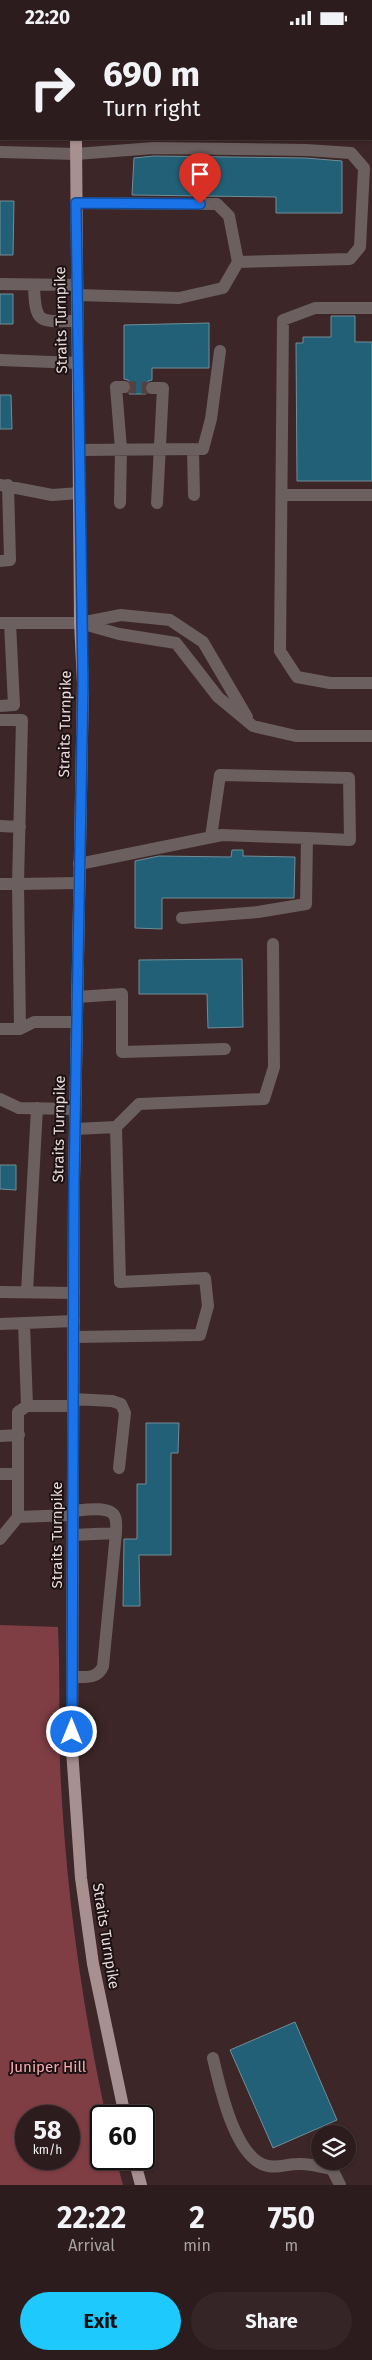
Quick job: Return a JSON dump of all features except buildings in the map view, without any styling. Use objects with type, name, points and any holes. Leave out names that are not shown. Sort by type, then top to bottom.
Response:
[{"type":"main road","name":"Straits Turnpike","points":[[76,140],[80,623],[83,684],[78,864],[75,1109],[72,1750],[80,1878],[93,1964],[123,2105]]},
{"type":"main road","points":[[137,2170],[141,2185]]},
{"type":"street","points":[[0,152],[76,154],[154,148],[306,150],[351,153],[364,168],[360,247],[350,259],[238,263]]},
{"type":"street","points":[[0,285],[34,285],[179,298],[223,288],[238,263],[229,216],[217,204],[76,203]]},
{"type":"street","points":[[34,285],[34,309],[45,321],[77,321]]},
{"type":"street","points":[[372,308],[315,308],[283,319],[280,651],[297,677],[330,683],[372,683]]},
{"type":"street","points":[[79,450],[202,449],[211,419],[220,351]]},
{"type":"street","points":[[0,360],[78,363]]},
{"type":"street","points":[[120,503],[121,449],[116,387],[124,387]]},
{"type":"street","points":[[157,388],[159,449],[157,503]]},
{"type":"street","points":[[193,449],[194,495]]},
{"type":"street","points":[[0,561],[10,561],[4,518],[4,485],[52,495],[79,493]]},
{"type":"street","points":[[282,495],[372,495]]},
{"type":"street","points":[[0,706],[14,705],[5,655],[5,623],[80,623],[121,615],[170,620],[203,642],[252,726]]},
{"type":"street","points":[[80,623],[119,634],[176,643],[218,697],[252,726],[296,736],[372,736]]},
{"type":"street","points":[[0,720],[22,720],[18,884],[20,1029]]},
{"type":"street","points":[[78,864],[222,835],[350,840],[350,778],[220,775],[211,837]]},
{"type":"street","points":[[0,826],[20,827]]},
{"type":"street","points":[[182,918],[258,912],[306,904],[307,838]]},
{"type":"street","points":[[0,884],[78,883]]},
{"type":"street","points":[[75,1129],[116,1127],[139,1104],[264,1099],[274,1067],[273,944]]},
{"type":"street","points":[[77,997],[122,995],[122,1052],[225,1049]]},
{"type":"street","points":[[0,1029],[20,1029],[34,1022],[76,1022]]},
{"type":"street","points":[[0,1099],[19,1108],[75,1109]]},
{"type":"street","points":[[27,1292],[37,1108]]},
{"type":"street","points":[[74,1337],[200,1335],[208,1306],[205,1278],[120,1282],[116,1127]]},
{"type":"street","points":[[0,1292],[74,1293]]},
{"type":"street","points":[[0,1324],[74,1321]]},
{"type":"street","points":[[24,1323],[27,1406]]},
{"type":"street","points":[[0,1539],[18,1517],[18,1412],[27,1406],[112,1401],[120,1404],[125,1413],[119,1468]]},
{"type":"street","points":[[0,1436],[18,1435]]},
{"type":"street","points":[[0,1474],[18,1474]]},
{"type":"street","points":[[18,1517],[105,1510],[112,1513],[116,1518],[103,1666],[101,1671],[94,1676],[73,1677]]},
{"type":"street","points":[[73,1535],[116,1533]]},
{"type":"street","points":[[212,2059],[232,2124],[252,2159],[266,2166],[273,2167],[298,2164],[332,2169],[340,2185]]},
{"type":"green space","name":"Juniper Hill","points":[[0,1625],[58,1627],[60,1764],[70,1897],[89,2029],[104,2105],[90,2105],[90,2170],[119,2170],[123,2185],[0,2185]]},
{"type":"tunnel","points":[[124,387],[152,388]]},
{"type":"route","points":[[72,1732],[74,1182],[78,864],[83,684],[80,623],[76,203],[200,204]]}]
